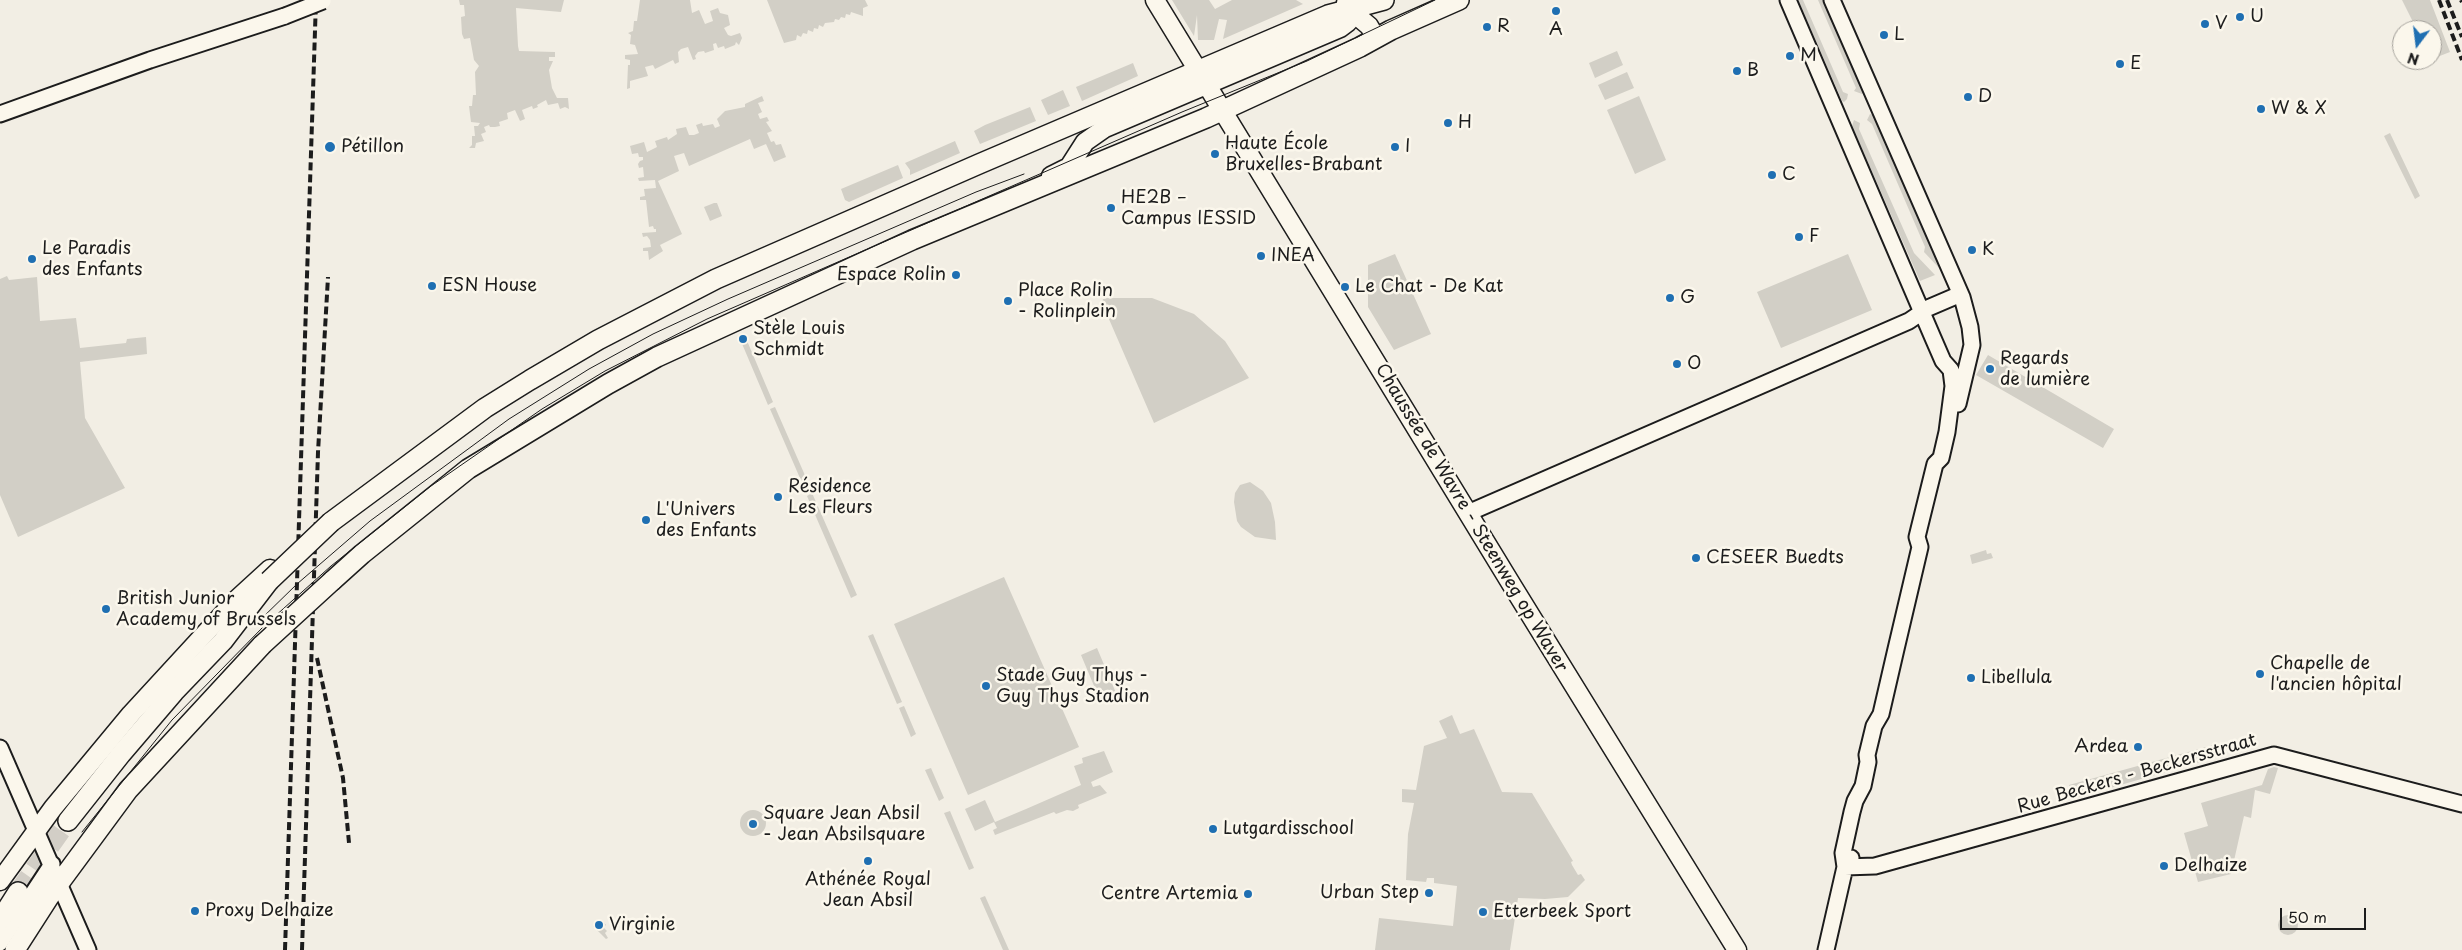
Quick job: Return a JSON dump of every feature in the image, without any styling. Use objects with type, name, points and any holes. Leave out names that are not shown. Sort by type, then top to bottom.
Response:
[{"type":"main road","name":"Chaussée de Wavre - Steenweg op Waver","points":[[1155,0],[1468,514],[1737,950]]},
{"type":"main road","points":[[1035,188],[1044,178],[1069,167],[1085,142],[1094,134],[1202,77],[1347,5],[1384,0]]},
{"type":"main road","points":[[15,950],[59,883],[128,790],[262,645],[362,554],[468,469],[608,384],[657,357],[912,240],[1223,110],[1459,0]]},
{"type":"main road","points":[[1347,5],[1369,26],[1376,38]]},
{"type":"main road","points":[[0,882],[36,830],[131,714],[235,601],[270,575],[340,515],[486,408],[598,340],[733,272],[1202,77]]},
{"type":"main road","points":[[68,821],[150,720],[223,641],[270,575]]},
{"type":"main road","points":[[0,920],[18,892]]},
{"type":"street","points":[[0,114],[150,60],[285,16],[326,0]]},
{"type":"street","points":[[1788,0],[1922,314],[1943,361],[1952,370],[1953,386],[1947,432],[1941,458],[1934,464],[1917,538],[1920,547],[1881,714],[1883,728],[1876,758],[1868,762],[1863,786],[1865,803],[1853,855],[1845,867],[1826,950]]},
{"type":"street","points":[[1832,0],[1962,297],[1970,327],[1972,345],[1954,417],[1947,432]]},
{"type":"street","points":[[1468,514],[1922,314],[1928,308],[1956,296],[1962,297]]},
{"type":"street","points":[[0,748],[52,864],[66,904],[88,950]]},
{"type":"street","name":"Rue Beckers - Beckersstraat","points":[[1845,867],[1874,866],[2274,755],[2462,804]]},
{"type":"street","points":[[0,943],[52,864]]},
{"type":"shaded area","points":[[459,0],[564,0],[561,12],[516,8],[519,51],[555,52],[555,57],[549,57],[549,61],[553,61],[549,70],[552,88],[557,98],[568,98],[569,109],[565,107],[560,109],[558,103],[548,105],[546,100],[537,105],[538,107],[533,109],[532,106],[522,110],[525,119],[520,121],[515,110],[507,113],[508,119],[499,122],[500,126],[490,127],[489,125],[484,127],[486,132],[481,134],[484,141],[476,143],[475,148],[469,148],[472,145],[472,136],[475,136],[474,126],[478,126],[480,123],[471,122],[469,106],[472,106],[473,95],[476,95],[475,72],[479,66],[474,60],[470,38],[464,39],[462,34],[461,17],[465,16],[464,5],[460,5]]},
{"type":"shaded area","points":[[640,0],[690,0],[692,13],[699,10],[705,24],[713,21],[710,11],[718,8],[720,13],[728,15],[730,25],[724,28],[728,35],[740,33],[742,38],[739,45],[736,42],[735,45],[725,49],[724,46],[718,48],[716,43],[713,44],[714,50],[705,53],[704,51],[698,52],[695,56],[696,59],[693,60],[688,47],[681,49],[678,52],[679,62],[675,64],[673,60],[655,69],[653,65],[645,67],[648,76],[630,81],[630,88],[627,89],[630,60],[625,59],[625,55],[638,54],[635,45],[630,44],[631,35],[628,33],[633,31],[634,21],[637,21]]},
{"type":"shaded area","points":[[767,0],[865,0],[868,6],[863,8],[863,16],[851,12],[850,15],[846,14],[845,18],[841,17],[839,20],[835,19],[834,22],[825,23],[823,27],[819,25],[818,29],[814,28],[813,32],[808,30],[807,34],[803,33],[801,37],[797,35],[796,40],[784,43]]},
{"type":"shaded area","points":[[1172,0],[1209,0],[1215,9],[1232,0],[1296,0],[1303,4],[1223,39],[1227,20],[1219,19],[1214,40],[1198,40],[1197,15],[1194,36]]},
{"type":"shaded area","points":[[1798,0],[1803,0],[1843,92],[1848,94],[1844,102],[1842,101]]},
{"type":"shaded area","points":[[1818,0],[1824,0],[1864,92],[1862,94],[1854,91],[1856,88]]},
{"type":"shaded area","points":[[2402,0],[2430,0],[2438,20],[2412,20]]},
{"type":"shaded area","points":[[2442,31],[2450,52],[2442,55]]},
{"type":"shaded area","points":[[1617,51],[1623,65],[1595,78],[1589,63]]},
{"type":"shaded area","points":[[1133,63],[1138,76],[1082,101],[1076,87]]},
{"type":"shaded area","points":[[1627,72],[1634,88],[1605,100],[1598,85]]},
{"type":"shaded area","points":[[1063,90],[1070,106],[1048,115],[1041,100]]},
{"type":"shaded area","points":[[762,96],[764,101],[758,103],[762,112],[758,114],[760,119],[767,117],[769,121],[766,122],[772,131],[767,133],[771,142],[774,141],[776,145],[781,144],[786,157],[774,162],[766,144],[754,149],[750,139],[689,166],[684,153],[674,156],[679,171],[658,181],[682,234],[660,245],[663,251],[649,260],[648,251],[643,251],[643,248],[651,247],[650,240],[647,236],[643,237],[642,233],[656,232],[656,229],[653,226],[649,227],[646,200],[640,200],[640,197],[645,196],[644,189],[656,188],[655,180],[639,181],[638,178],[644,177],[643,167],[639,168],[638,164],[643,160],[643,157],[639,157],[638,153],[632,154],[630,146],[644,142],[647,152],[657,147],[655,141],[667,137],[668,140],[677,134],[676,129],[686,127],[689,135],[694,135],[699,133],[696,125],[702,123],[703,126],[713,124],[715,128],[720,126],[717,119],[725,111],[745,107],[745,104]]},
{"type":"shaded area","points":[[1639,96],[1666,160],[1635,174],[1607,110]]},
{"type":"shaded area","points":[[1030,107],[1036,121],[980,144],[974,131]]},
{"type":"shaded area","points":[[1870,114],[1874,115],[1940,269],[1924,252],[1925,247],[1872,124],[1867,120]]},
{"type":"shaded area","points":[[1854,120],[1860,123],[1859,129],[1914,253],[1935,275],[1920,281],[1852,126]]},
{"type":"shaded area","points":[[2390,133],[2420,196],[2415,199],[2384,136]]},
{"type":"shaded area","points":[[955,141],[960,153],[910,175],[910,170],[905,163]]},
{"type":"shaded area","points":[[898,165],[903,178],[849,202],[845,200],[841,189]]},
{"type":"shaded area","points":[[717,203],[722,216],[710,221],[704,207]]},
{"type":"shaded area","points":[[1395,254],[1431,334],[1394,350],[1368,307],[1368,265]]},
{"type":"shaded area","points":[[1848,254],[1872,310],[1781,348],[1757,292]]},
{"type":"shaded area","points":[[7,276],[9,280],[37,277],[40,321],[76,318],[80,348],[126,343],[127,339],[146,337],[147,354],[80,362],[85,418],[125,488],[18,537],[0,495],[0,279]]},
{"type":"shaded area","points":[[1152,298],[1194,314],[1225,341],[1249,378],[1154,423],[1102,303],[1103,299]]},
{"type":"shaded area","points":[[745,336],[773,402],[768,405],[740,339]]},
{"type":"shaded area","points":[[1988,355],[2114,429],[2103,448],[1976,375]]},
{"type":"shaded area","points":[[775,407],[811,489],[806,492],[770,409]]},
{"type":"shaded area","points":[[1250,482],[1263,491],[1271,503],[1276,540],[1255,537],[1241,527],[1237,521],[1234,502],[1235,493],[1240,485]]},
{"type":"shaded area","points":[[812,493],[857,595],[851,598],[807,496]]},
{"type":"shaded area","points":[[1986,550],[1987,554],[1991,553],[1993,558],[1972,564],[1970,555]]},
{"type":"shaded area","name":"Stade Guy Thys - Guy Thys Stadion","points":[[1004,577],[1079,747],[968,795],[894,624]]},
{"type":"shaded area","points":[[873,634],[902,702],[897,704],[868,636]]},
{"type":"shaded area","points":[[1097,648],[1116,693],[1100,700],[1081,655]]},
{"type":"shaded area","points":[[904,706],[916,734],[911,737],[899,708]]},
{"type":"shaded area","points":[[1452,715],[1460,734],[1474,729],[1502,792],[1532,793],[1573,861],[1571,862],[1572,865],[1578,875],[1581,874],[1585,880],[1568,897],[1545,899],[1518,898],[1510,950],[1375,950],[1379,918],[1453,926],[1457,886],[1434,883],[1434,878],[1427,878],[1426,882],[1406,880],[1408,834],[1414,803],[1402,802],[1402,789],[1416,790],[1424,746],[1447,738],[1439,721]]},
{"type":"shaded area","points":[[2217,744],[2221,756],[2072,799],[2069,785]]},
{"type":"shaded area","points":[[1104,751],[1113,772],[1091,782],[1093,787],[1100,785],[1107,793],[1078,805],[1079,808],[1073,811],[1067,810],[1056,814],[1054,812],[995,835],[993,830],[997,828],[994,822],[975,831],[965,809],[985,800],[995,822],[1081,785],[1074,766],[1083,763],[1082,758]]},
{"type":"shaded area","points":[[931,768],[944,798],[939,801],[925,770]]},
{"type":"shaded area","points":[[2278,768],[2270,794],[2255,790],[2251,818],[2244,816],[2231,874],[2198,882],[2184,833],[2208,826],[2201,803],[2262,785],[2268,769]]},
{"type":"shaded area","name":"Square Jean Absil - Jean Absilsquare","points":[[753,810],[762,814],[766,823],[762,832],[753,836],[744,832],[740,823],[744,814]]},
{"type":"shaded area","points":[[950,811],[974,868],[969,870],[944,813]]},
{"type":"shaded area","points":[[985,896],[1009,950],[1003,950],[980,898]]},
{"type":"shaded area","points":[[2284,915],[2292,915],[2298,921],[2298,929],[2292,935],[2284,935],[2278,929],[2278,921]]},
{"type":"shaded area","points":[[602,920],[606,925],[603,927],[607,931],[605,933],[608,938],[606,939],[593,926]]},
{"type":"tunnel","points":[[18,892],[68,821]]},
{"type":"tram line","points":[[82,832],[172,720],[264,626],[331,566],[431,486],[542,409],[605,371],[707,319],[1182,112],[1307,61],[1435,0]]},
{"type":"tram line","points":[[258,622],[297,584],[370,521],[509,419],[589,369],[653,334],[728,299],[976,192],[1024,174]]},
{"type":"railway","points":[[285,950],[316,0]]},
{"type":"railway","points":[[2439,0],[2462,60]]},
{"type":"railway","points":[[2447,0],[2462,37]]},
{"type":"railway","points":[[302,950],[318,452],[328,277]]},
{"type":"railway","points":[[317,658],[343,778],[349,843]]},
{"type":"place","name":"A","points":[[1556,11]]},
{"type":"place","name":"U","points":[[2240,17]]},
{"type":"place","name":"V","points":[[2205,24]]},
{"type":"place","name":"R","points":[[1487,27]]},
{"type":"place","name":"L","points":[[1884,35]]},
{"type":"place","name":"M","points":[[1790,56]]},
{"type":"place","name":"E","points":[[2120,64]]},
{"type":"place","name":"B","points":[[1737,71]]},
{"type":"place","name":"D","points":[[1968,97]]},
{"type":"place","name":"W & X","points":[[2261,109]]},
{"type":"place","name":"H","points":[[1448,123]]},
{"type":"place","name":"Pétillon","points":[[330,147]]},
{"type":"place","name":"I","points":[[1395,147]]},
{"type":"place","name":"Haute École Bruxelles-Brabant","points":[[1215,154]]},
{"type":"place","name":"C","points":[[1772,175]]},
{"type":"place","name":"HE2B – Campus IESSID","points":[[1111,208]]},
{"type":"place","name":"F","points":[[1799,237]]},
{"type":"place","name":"K","points":[[1972,250]]},
{"type":"place","name":"INEA","points":[[1261,256]]},
{"type":"place","name":"Le Paradis des Enfants","points":[[32,259]]},
{"type":"place","name":"Espace Rolin","points":[[956,275]]},
{"type":"place","name":"ESN House","points":[[432,286]]},
{"type":"place","name":"Le Chat - De Kat","points":[[1345,287]]},
{"type":"place","name":"G","points":[[1670,298]]},
{"type":"place","name":"Place Rolin - Rolinplein","points":[[1008,301]]},
{"type":"place","name":"Stèle Louis Schmidt","points":[[743,339]]},
{"type":"place","name":"O","points":[[1677,364]]},
{"type":"place","name":"Regards de lumière","points":[[1990,369]]},
{"type":"place","name":"Résidence Les Fleurs","points":[[778,497]]},
{"type":"place","name":"L'Univers des Enfants","points":[[646,520]]},
{"type":"place","name":"CESEER Buedts","points":[[1696,558]]},
{"type":"place","name":"British Junior Academy of Brussels","points":[[106,609]]},
{"type":"place","name":"Chapelle de l'ancien hôpital","points":[[2260,674]]},
{"type":"place","name":"Libellula","points":[[1971,678]]},
{"type":"place","name":"Stade Guy Thys - Guy Thys Stadion","points":[[986,686]]},
{"type":"place","name":"Ardea","points":[[2138,747]]},
{"type":"place","name":"Square Jean Absil - Jean Absilsquare","points":[[753,824]]},
{"type":"place","name":"Lutgardisschool","points":[[1213,829]]},
{"type":"place","name":"Athénée Royal Jean Absil","points":[[868,861]]},
{"type":"place","name":"Delhaize","points":[[2164,866]]},
{"type":"place","name":"Urban Step","points":[[1429,893]]},
{"type":"place","name":"Centre Artemia","points":[[1248,894]]},
{"type":"place","name":"Proxy Delhaize","points":[[195,911]]},
{"type":"place","name":"Etterbeek Sport","points":[[1483,912]]},
{"type":"place","name":"Virginie","points":[[599,925]]}]
